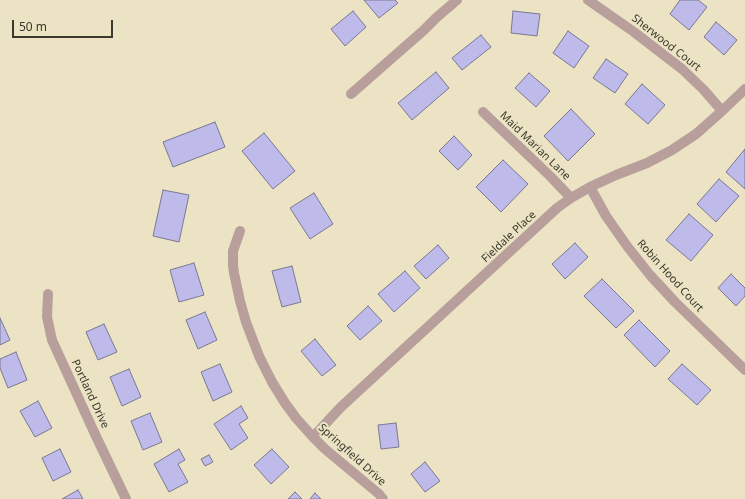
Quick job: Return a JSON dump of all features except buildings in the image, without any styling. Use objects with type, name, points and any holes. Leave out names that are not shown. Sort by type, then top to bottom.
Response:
[{"type":"street","points":[[351,94],[457,0]]},
{"type":"street","name":"Sherwood Court","points":[[588,0],[634,32],[682,69],[704,90],[722,111]]},
{"type":"street","name":"Fieldale Place","points":[[313,437],[341,407],[557,208],[590,187],[647,163],[672,150],[696,134],[745,89]]},
{"type":"street","name":"Maid Marian Lane","points":[[483,112],[571,198]]},
{"type":"street","name":"Robin Hood Court","points":[[590,187],[606,216],[650,275],[675,302],[745,370]]},
{"type":"street","name":"Springfield Drive","points":[[240,231],[233,252],[233,266],[240,301],[251,336],[274,388],[296,418],[313,437],[383,499]]},
{"type":"street","name":"Portland Drive","points":[[48,294],[47,317],[52,340],[126,499]]}]
